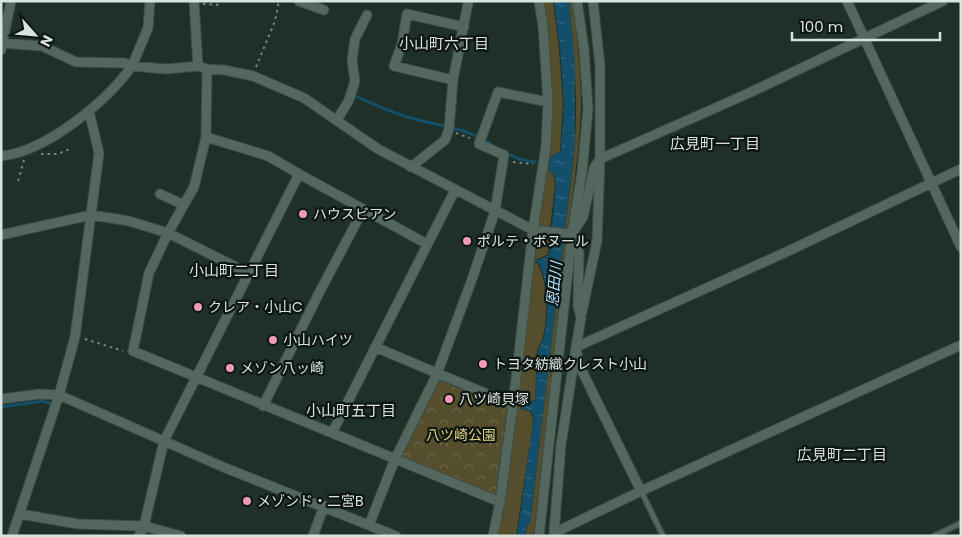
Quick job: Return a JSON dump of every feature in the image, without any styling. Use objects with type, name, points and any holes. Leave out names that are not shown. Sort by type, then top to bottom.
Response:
[{"type":"street","points":[[11,1],[2,45],[42,46],[76,62],[124,63],[132,66],[166,69],[198,66],[253,76],[304,98],[378,149],[533,230],[572,234]]},
{"type":"street","points":[[1,156],[29,149],[89,111],[123,79],[132,66],[148,28],[150,1]]},
{"type":"street","points":[[299,1],[324,10]]},
{"type":"street","points":[[493,536],[500,502],[533,230],[544,166],[548,102],[543,26],[539,1]]},
{"type":"street","points":[[539,536],[572,234],[582,172],[588,109],[584,49],[577,1]]},
{"type":"street","points":[[553,534],[561,445],[581,318],[597,241],[600,159],[600,66],[593,1]]},
{"type":"street","points":[[847,1],[961,247]]},
{"type":"street","points":[[572,234],[583,216],[594,168],[600,159],[749,93],[943,1]]},
{"type":"street","points":[[193,2],[198,66]]},
{"type":"street","points":[[411,167],[445,140],[449,126],[453,80],[468,3]]},
{"type":"street","points":[[453,80],[394,66],[402,44],[407,14],[464,27]]},
{"type":"street","points":[[337,120],[349,100],[355,81],[352,61],[355,39],[367,15]]},
{"type":"street","points":[[207,69],[206,137],[194,187],[168,233],[149,273],[133,351],[500,502]]},
{"type":"street","points":[[369,525],[395,459],[437,374],[495,211],[504,155],[478,144],[498,92],[548,102]]},
{"type":"street","points":[[12,536],[59,395],[75,337],[99,153],[89,111]]},
{"type":"street","points":[[206,137],[268,156],[427,244]]},
{"type":"street","points":[[576,347],[784,253],[961,169]]},
{"type":"street","points":[[139,536],[144,526],[164,441],[299,174]]},
{"type":"street","points":[[332,433],[455,190]]},
{"type":"street","points":[[160,194],[184,205]]},
{"type":"street","points":[[263,406],[363,210]]},
{"type":"street","points":[[1,235],[91,215],[129,221],[168,233],[248,273]]},
{"type":"street","points":[[572,234],[579,253],[578,305],[581,318]]},
{"type":"street","points":[[553,534],[641,490],[961,345]]},
{"type":"street","points":[[375,347],[513,405]]},
{"type":"street","points":[[576,347],[579,365],[641,490]]},
{"type":"street","points":[[1,399],[40,394],[59,395],[223,467],[396,536]]},
{"type":"street","points":[[313,536],[324,506]]},
{"type":"street","points":[[20,514],[78,524],[144,526],[181,536]]},
{"type":"lane","points":[[641,490],[663,536]]},
{"type":"lane","points":[[934,536],[961,523]]},
{"type":"path","points":[[253,76],[275,20],[279,1]]},
{"type":"path","points":[[193,2],[221,5]]},
{"type":"path","points":[[449,126],[480,141]]},
{"type":"path","points":[[18,181],[29,149],[39,153],[58,154],[72,148]]},
{"type":"path","points":[[503,160],[544,166]]},
{"type":"path","points":[[84,339],[126,352],[133,351]]},
{"type":"green space","points":[[541,1],[553,1],[563,104],[560,151],[550,157],[549,172],[553,173],[555,185],[550,229],[536,228],[547,158]]},
{"type":"green space","points":[[569,1],[573,1],[580,66],[581,105],[578,152],[568,231],[565,230],[576,125],[574,54]]},
{"type":"green space","points":[[536,235],[550,236],[548,254],[538,259],[533,259]]},
{"type":"green space","points":[[564,237],[567,237],[535,525],[533,536],[526,536],[527,525],[530,525]]},
{"type":"green space","points":[[533,262],[537,263],[544,282],[546,319],[541,342],[537,350],[535,400],[522,399],[521,409],[529,411],[533,417],[532,430],[516,536],[497,536],[513,442]]},
{"type":"green space","name":"八ツ崎公園","points":[[439,380],[507,409],[496,495],[402,457]]},
{"type":"water","name":"恩田川","points":[[554,1],[569,1],[575,62],[575,144],[530,525],[527,525],[525,536],[517,536],[534,416],[529,410],[522,409],[522,399],[532,402],[535,400],[538,350],[542,342],[547,319],[545,281],[538,262],[533,262],[533,259],[539,260],[549,255],[556,185],[554,173],[549,172],[550,157],[561,151],[564,104]]},
{"type":"waterway","points":[[353,95],[401,115],[454,128],[476,136],[496,148]]},
{"type":"waterway","points":[[506,153],[519,159],[535,162]]},
{"type":"waterway","points":[[1,407],[43,401],[51,404]]},
{"type":"place","name":"ハウスビアン","points":[[303,214]]},
{"type":"place","name":"ポルテ・ボヌール","points":[[467,241]]},
{"type":"place","name":"クレア・小山C","points":[[198,307]]},
{"type":"place","name":"小山ハイツ","points":[[273,340]]},
{"type":"place","name":"トヨタ紡織クレスト小山","points":[[483,364]]},
{"type":"place","name":"メゾン八ッ崎","points":[[230,368]]},
{"type":"place","name":"八ツ崎貝塚","points":[[449,399]]},
{"type":"place","name":"メゾンド・二宮B","points":[[247,501]]},
{"type":"district","name":"小山町六丁目","points":[[444,43]]},
{"type":"district","name":"広見町一丁目","points":[[715,143]]},
{"type":"district","name":"小山町二丁目","points":[[234,270]]},
{"type":"district","name":"小山町五丁目","points":[[351,410]]},
{"type":"district","name":"広見町二丁目","points":[[842,454]]}]
